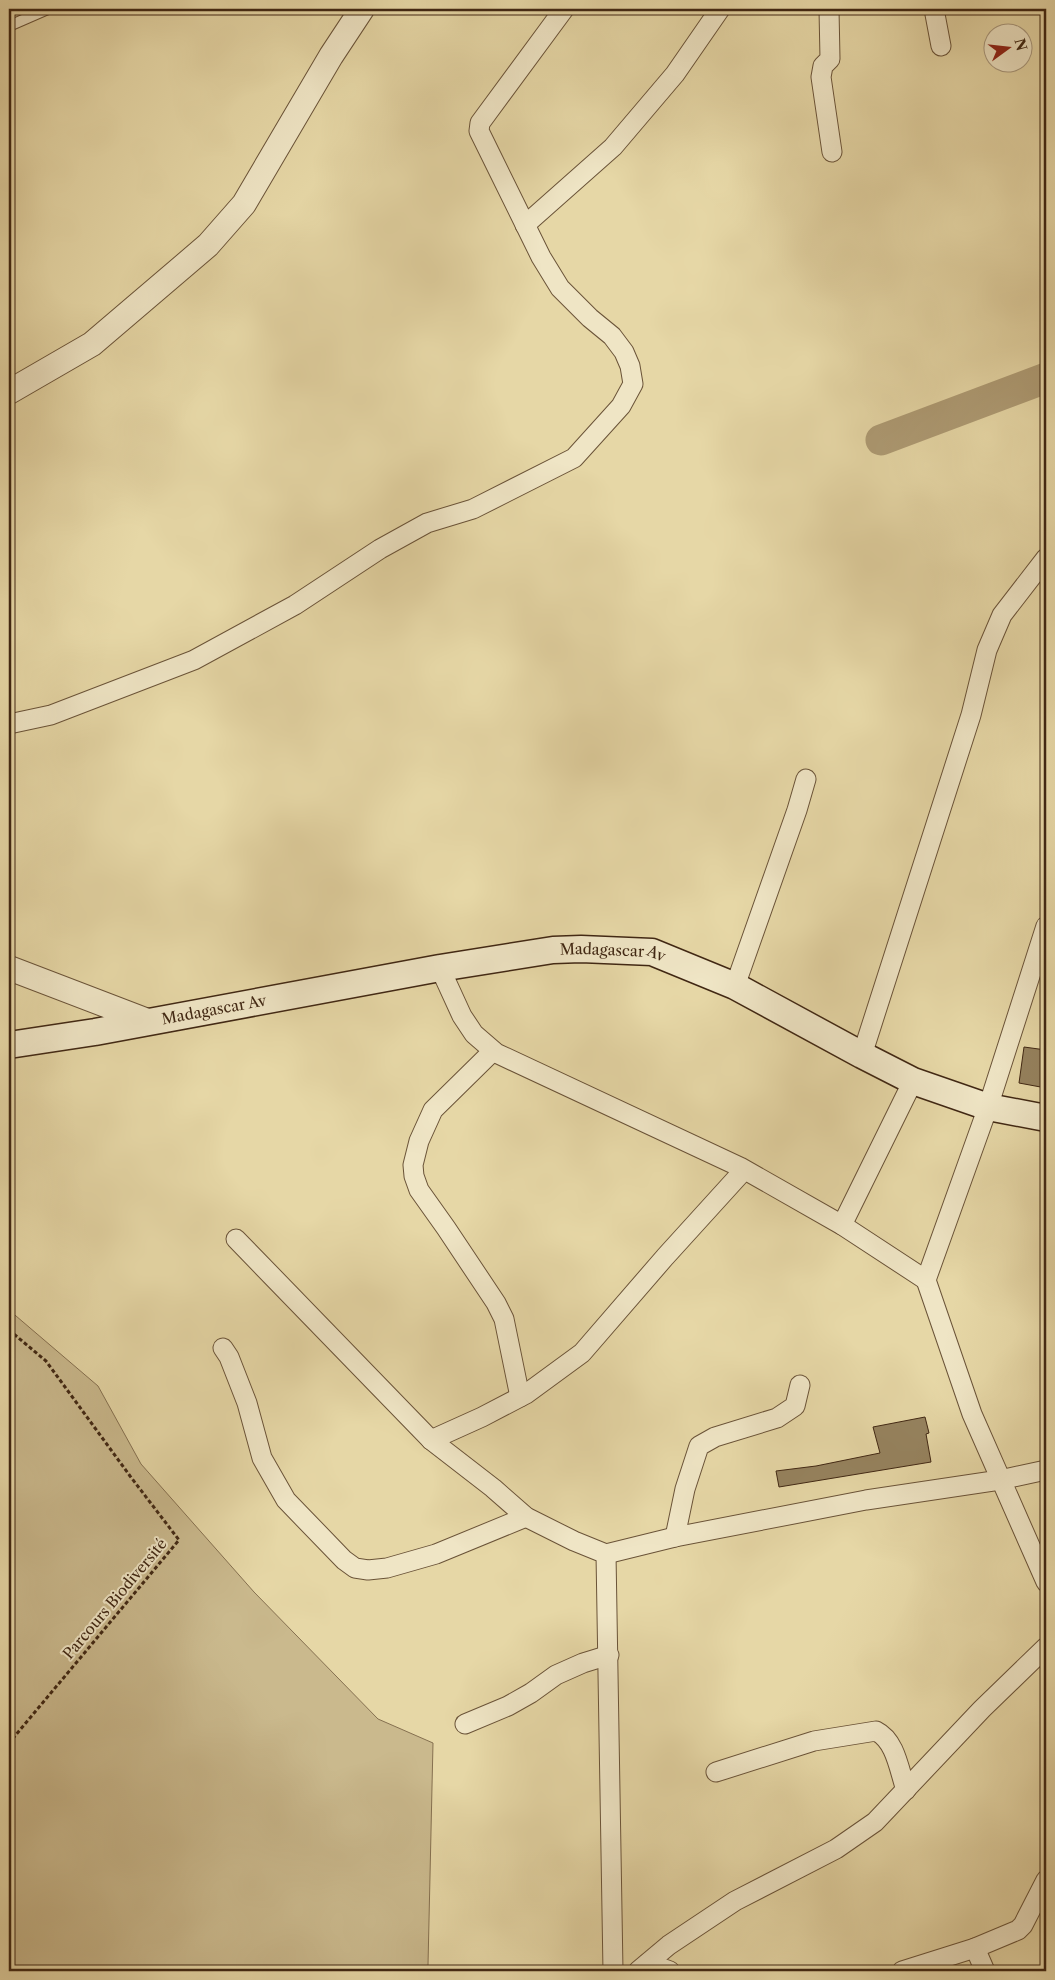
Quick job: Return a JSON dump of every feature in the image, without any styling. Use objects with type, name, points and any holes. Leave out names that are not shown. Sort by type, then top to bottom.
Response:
[{"type":"main road","name":"Madagascar Av","points":[[9,1045],[150,1022],[440,968],[553,950],[580,948],[652,952],[735,986],[862,1055],[913,1080],[988,1107],[1046,1118]]},
{"type":"street","points":[[9,392],[92,344],[208,245],[244,204],[362,9]]},
{"type":"street","points":[[9,724],[51,715],[194,660],[295,605],[380,549],[427,523],[473,509],[574,458],[621,406],[633,384],[630,366],[624,352],[612,336],[590,318],[560,288],[541,257],[481,138],[480,123],[564,9]]},
{"type":"street","points":[[525,225],[613,147],[675,74],[720,9]]},
{"type":"street","points":[[828,9],[830,59],[823,66],[821,76],[832,152]]},
{"type":"street","points":[[934,9],[941,46]]},
{"type":"street","points":[[862,1055],[971,714],[986,650],[1002,615],[1046,558]]},
{"type":"street","points":[[735,986],[797,810],[806,779]]},
{"type":"street","points":[[926,1280],[988,1107],[1046,926]]},
{"type":"street","points":[[9,968],[150,1022]]},
{"type":"street","points":[[440,968],[462,1016],[474,1034],[493,1051],[744,1170],[842,1225],[926,1280],[972,1414],[1046,1582]]},
{"type":"street","points":[[493,1051],[433,1110],[418,1141],[413,1165],[414,1176],[419,1190],[486,1288],[504,1319],[520,1397]]},
{"type":"street","points":[[842,1225],[913,1080]]},
{"type":"street","points":[[431,1440],[520,1397],[582,1353],[744,1170]]},
{"type":"street","points":[[236,1239],[431,1440],[493,1488],[526,1517],[606,1554],[675,1537],[866,1500],[1000,1480],[1046,1470]]},
{"type":"street","points":[[223,1348],[229,1357],[247,1403],[262,1458],[286,1500],[354,1568],[368,1570],[387,1568],[436,1554],[526,1517]]},
{"type":"street","points":[[675,1537],[685,1489],[699,1446],[715,1436],[777,1418],[795,1406],[800,1385]]},
{"type":"street","points":[[606,1554],[613,1971]]},
{"type":"street","points":[[643,1967],[669,1945],[735,1901],[836,1849],[875,1822],[982,1709],[1046,1647]]},
{"type":"street","points":[[465,1724],[508,1706],[556,1675],[583,1662],[609,1654]]},
{"type":"street","points":[[716,1772],[814,1741],[876,1730],[890,1742],[906,1790]]},
{"type":"street","points":[[902,1971],[976,1948],[1018,1930],[1023,1925],[1046,1880]]},
{"type":"street","points":[[976,1948],[985,1971]]},
{"type":"street","points":[[643,1967],[670,1971]]},
{"type":"lane","points":[[9,26],[48,9]]},
{"type":"path","name":"Parcours Biodiversité","points":[[9,1330],[46,1361],[179,1540],[9,1743]]},
{"type":"shaded area","points":[[9,1310],[98,1386],[141,1464],[254,1592],[378,1719],[433,1743],[428,1965],[426,1971],[9,1971]]},
{"type":"building","points":[[1024,1047],[1046,1050],[1046,1088],[1019,1083]]},
{"type":"building","points":[[925,1417],[929,1433],[926,1434],[931,1462],[779,1487],[776,1471],[816,1466],[880,1453],[873,1427]]},
{"type":"waterway","points":[[881,440],[1046,378]]}]
